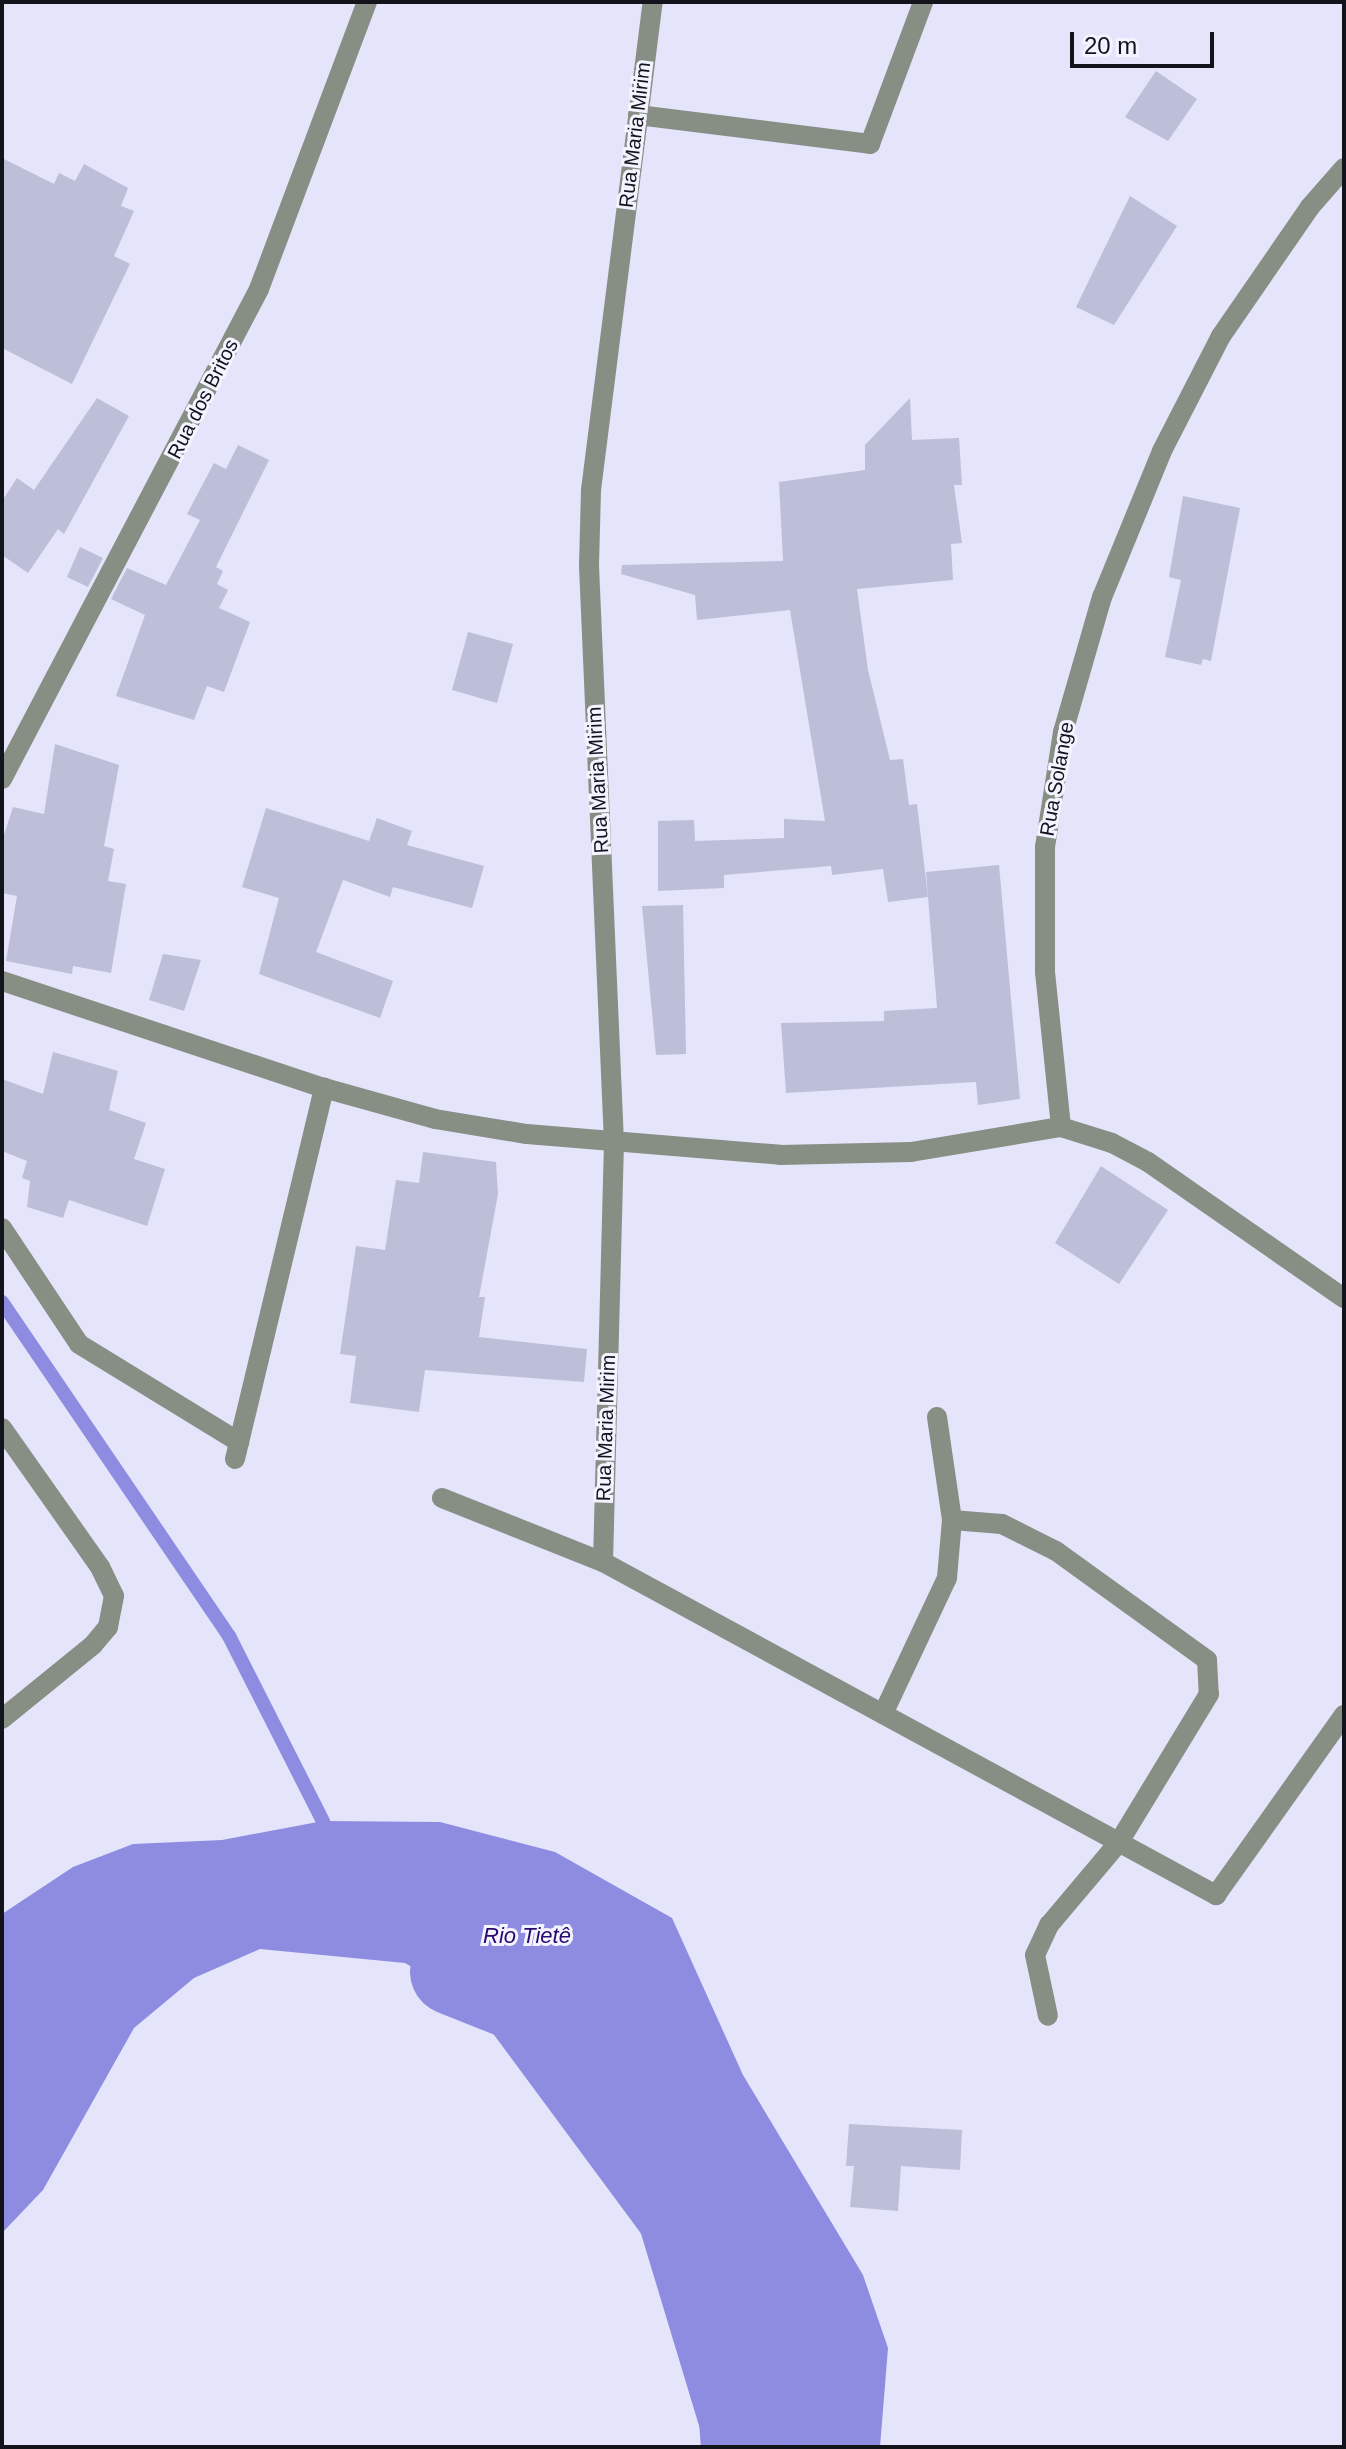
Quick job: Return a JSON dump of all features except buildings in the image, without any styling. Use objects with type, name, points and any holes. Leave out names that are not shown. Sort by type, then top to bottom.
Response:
[{"type":"street","name":"Rua dos Britos","points":[[2,779],[259,289],[367,2]]},
{"type":"street","name":"Rua Maria Mirim","points":[[603,1562],[614,1143],[589,566],[591,490],[653,2]]},
{"type":"street","points":[[638,115],[870,144],[923,2]]},
{"type":"street","name":"Rua Solange","points":[[1061,1127],[1046,987],[1045,847],[1063,732],[1102,597],[1162,451],[1221,336],[1310,207],[1344,168]]},
{"type":"street","points":[[2,981],[324,1088],[435,1119],[614,1143],[780,1155],[911,1152],[1061,1127],[1112,1143],[1148,1162],[1344,1298]]},
{"type":"street","points":[[2,1228],[79,1344],[237,1450],[324,1088]]},
{"type":"street","points":[[883,1714],[947,1578],[952,1520],[937,1417]]},
{"type":"street","points":[[2,1428],[100,1567],[114,1596],[108,1627],[93,1645],[2,1719]]},
{"type":"street","points":[[442,1498],[603,1562],[1216,1895],[1344,1715]]},
{"type":"street","points":[[952,1520],[1002,1524],[1056,1551],[1207,1660],[1209,1694],[1119,1842],[1049,1925],[1035,1955],[1048,2016]]},
{"type":"water","name":"Rio Tietê","points":[[323,1821],[440,1822],[555,1852],[672,1918],[743,2075],[863,2275],[888,2348],[880,2447],[758,2447],[743,2316],[719,2204],[651,2110],[588,2052],[493,2015],[405,1963],[260,1949],[194,1978],[134,2028],[43,2190],[2,2233],[2,1914],[73,1867],[133,1844],[222,1840]]},
{"type":"waterway","points":[[2,1302],[229,1636],[323,1821]]},
{"type":"waterway","name":"Rio Tietê","points":[[453,1972],[521,1999],[680,2214],[742,2419],[744,2447]]}]
